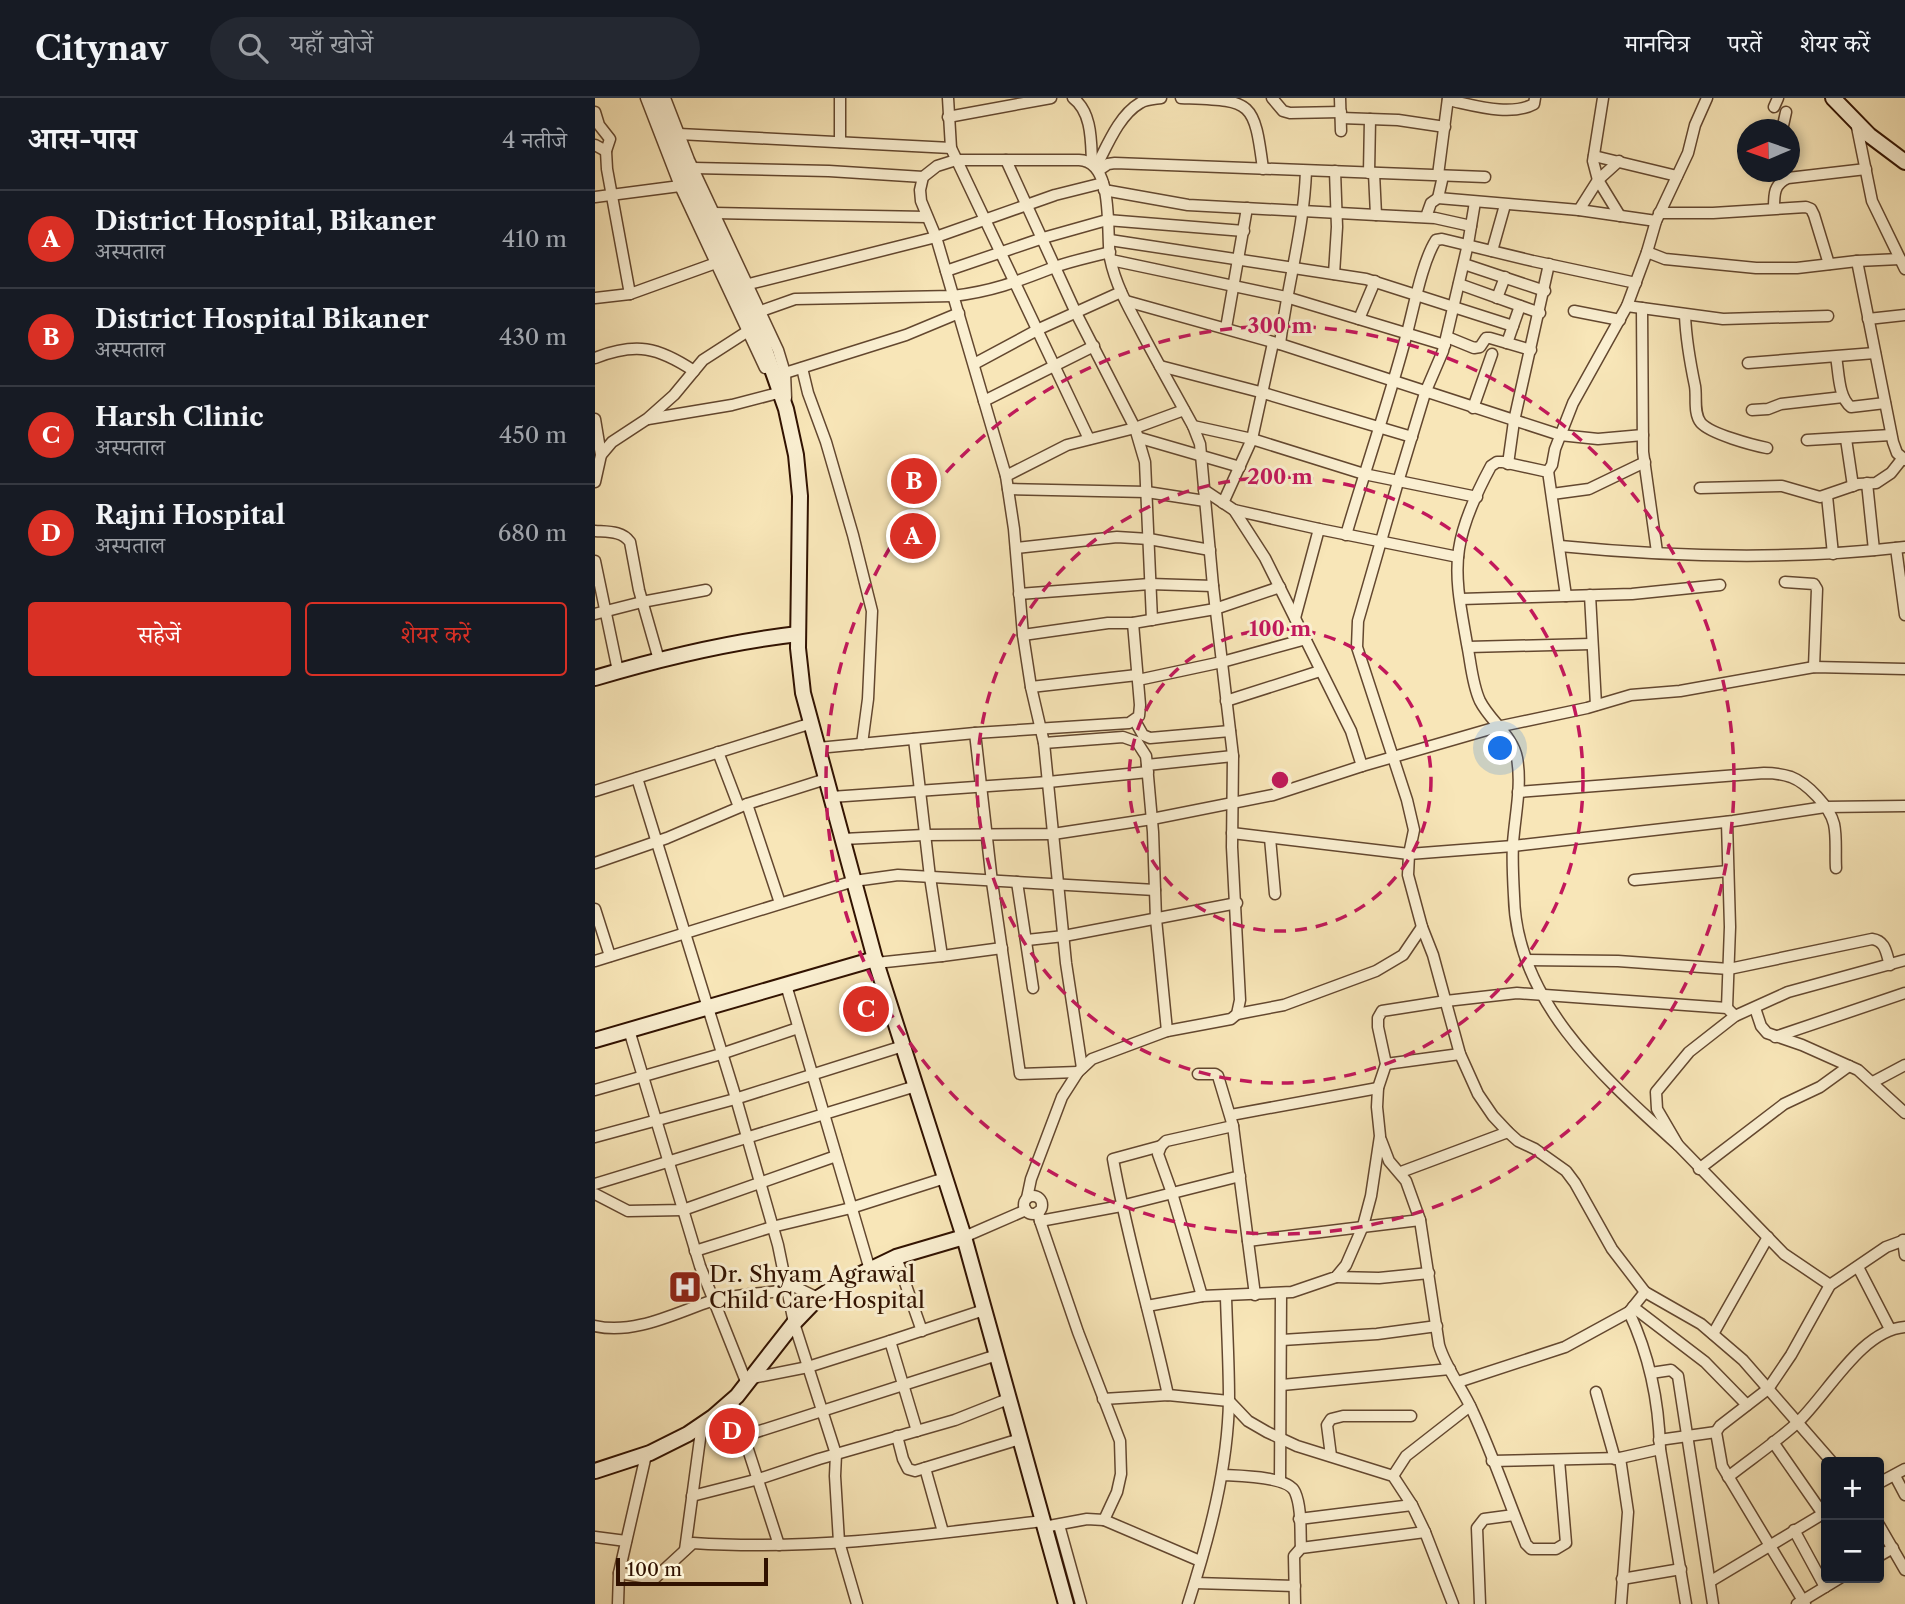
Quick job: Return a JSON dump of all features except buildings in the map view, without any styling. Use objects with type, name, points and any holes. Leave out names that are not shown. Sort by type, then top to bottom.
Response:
[{"type":"street","points":[[646,98],[680,186],[716,263],[778,350],[785,373],[786,409]]},
{"type":"street","points":[[655,98],[692,188],[755,320],[786,409],[796,455],[800,496],[798,634],[803,693],[876,961],[964,1237],[1020,1439],[1049,1525],[1081,1604]]},
{"type":"street","points":[[665,98],[693,168],[748,284],[755,320],[778,393],[786,409]]},
{"type":"street","points":[[840,98],[840,142]]},
{"type":"street","points":[[948,98],[951,148],[1089,439]]},
{"type":"street","points":[[948,117],[1051,98]]},
{"type":"street","points":[[1073,98],[1083,103],[1090,129],[1096,166],[1104,186],[1110,256],[1123,297],[1193,426],[1202,456],[1215,609],[1233,756],[1232,833],[1240,1000],[1237,1014]]},
{"type":"street","points":[[1096,166],[1117,129],[1134,107],[1142,101],[1161,98]]},
{"type":"street","points":[[1181,98],[1241,104],[1251,113],[1257,125],[1263,169]]},
{"type":"street","points":[[1272,98],[1283,111],[1290,113],[1398,120],[1445,127]]},
{"type":"street","points":[[1340,98],[1341,131]]},
{"type":"street","points":[[1438,198],[1448,99],[1504,109],[1531,107],[1535,98]]},
{"type":"street","points":[[1602,98],[1594,156],[1598,180],[1620,216]]},
{"type":"street","points":[[1566,596],[1548,471],[1573,403],[1627,306],[1658,217],[1688,153],[1695,125],[1707,98]]},
{"type":"street","points":[[1833,98],[1869,135],[1905,162]]},
{"type":"street","points":[[595,112],[599,125],[610,136],[606,151],[630,294]]},
{"type":"street","points":[[1784,119],[1786,112]]},
{"type":"street","points":[[1370,119],[1376,215]]},
{"type":"street","points":[[1856,122],[1872,201],[1905,269]]},
{"type":"street","points":[[679,134],[951,148]]},
{"type":"street","points":[[595,145],[606,151]]},
{"type":"street","points":[[1594,156],[1677,177]]},
{"type":"street","points":[[693,168],[829,171],[923,177],[937,166],[956,160],[1079,160],[1096,166],[1115,163],[1485,177]]},
{"type":"street","points":[[1006,160],[1076,313],[1138,433],[1145,462],[1152,621]]},
{"type":"street","points":[[1579,210],[1598,180],[1619,161]]},
{"type":"street","points":[[1800,176],[1865,169]]},
{"type":"street","points":[[1223,503],[1252,439],[1261,392],[1277,344],[1303,211],[1306,170]]},
{"type":"street","points":[[1334,274],[1335,171]]},
{"type":"street","points":[[923,177],[921,201],[936,237],[1006,475],[1016,548],[1023,635],[1044,743],[1080,1070]]},
{"type":"street","points":[[1774,208],[1778,182]]},
{"type":"street","points":[[595,197],[680,186]]},
{"type":"street","points":[[748,284],[936,237],[1055,195],[1104,186],[1188,205],[1426,218],[1472,226]]},
{"type":"street","points":[[1426,218],[1431,203],[1438,198],[1620,216],[1658,217],[1797,206],[1811,209],[1829,264]]},
{"type":"street","points":[[1475,202],[1446,341],[1425,393],[1362,605],[1356,637],[1414,830],[1408,875],[1422,927],[1433,955],[1460,1054],[1478,1094],[1493,1116],[1518,1141],[1556,1162],[1566,1171],[1576,1183],[1612,1250],[1645,1292],[1701,1324],[1743,1360],[1828,1457]]},
{"type":"street","points":[[1492,251],[1505,205]]},
{"type":"street","points":[[1226,328],[1247,208]]},
{"type":"street","points":[[714,213],[927,217]]},
{"type":"street","points":[[946,271],[1043,238],[1107,220],[1244,231]]},
{"type":"street","points":[[1110,240],[1239,257],[1375,281],[1513,327]]},
{"type":"street","points":[[1346,535],[1381,427],[1417,294],[1436,240],[1468,244],[1636,283]]},
{"type":"street","points":[[1647,252],[1665,259],[1756,268],[1797,268],[1900,259]]},
{"type":"street","points":[[598,447],[612,442],[647,419],[674,396],[711,353],[755,320],[795,299],[954,296],[1016,283],[1054,267],[1110,256],[1286,297],[1407,334],[1474,348],[1481,347],[1486,338],[1531,350]]},
{"type":"street","points":[[1700,488],[1782,486],[1820,497],[1883,479],[1904,459],[1897,453],[1891,435],[1857,261]]},
{"type":"street","points":[[595,298],[630,294],[716,263]]},
{"type":"street","points":[[1464,264],[1545,291]]},
{"type":"street","points":[[1508,464],[1514,421],[1549,264]]},
{"type":"street","points":[[1497,298],[1505,277]]},
{"type":"street","points":[[1359,319],[1375,281]]},
{"type":"street","points":[[1459,284],[1539,313]]},
{"type":"street","points":[[974,364],[1039,329],[1123,297],[1393,380],[1425,393],[1560,435],[1598,439],[1643,435]]},
{"type":"street","points":[[1507,343],[1520,306]]},
{"type":"street","points":[[1627,306],[1723,319],[1828,316]]},
{"type":"street","points":[[1642,308],[1644,463],[1657,552]]},
{"type":"street","points":[[1574,311],[1620,320]]},
{"type":"street","points":[[785,373],[906,335],[959,313]]},
{"type":"street","points":[[1685,315],[1686,347],[1695,387],[1697,416],[1701,423],[1714,431],[1767,448]]},
{"type":"street","points":[[1868,319],[1905,315]]},
{"type":"street","points":[[984,401],[1094,346]]},
{"type":"street","points":[[595,358],[624,348],[646,348],[663,352],[694,372]]},
{"type":"street","points":[[1473,408],[1492,354]]},
{"type":"street","points":[[1748,363],[1875,354]]},
{"type":"street","points":[[1836,357],[1843,397],[1847,405],[1851,407],[1885,403]]},
{"type":"street","points":[[1160,366],[1261,392],[1412,437]]},
{"type":"street","points":[[802,368],[811,405],[826,442],[853,535],[872,611],[868,699],[862,744]]},
{"type":"street","points":[[647,419],[732,405],[778,393]]},
{"type":"street","points":[[1752,410],[1843,397]]},
{"type":"street","points":[[1006,475],[1067,445],[1089,439],[1138,433],[1184,410]]},
{"type":"street","points":[[595,419],[598,447],[595,482]]},
{"type":"street","points":[[1193,426],[1252,439],[1364,474],[1477,497]]},
{"type":"street","points":[[1138,433],[1240,467]]},
{"type":"street","points":[[1807,440],[1891,435]]},
{"type":"street","points":[[1846,439],[1853,486]]},
{"type":"street","points":[[1548,471],[1497,462],[1491,466],[1461,540],[1458,556],[1461,599],[1475,688],[1487,714],[1509,740],[1517,755],[1518,792],[1513,846],[1515,913],[1526,960],[1540,994],[1573,1040],[1640,1111],[1678,1145],[1784,1254],[1830,1286]]},
{"type":"street","points":[[1552,494],[1589,489],[1644,463]]},
{"type":"street","points":[[1867,483],[1874,550]]},
{"type":"street","points":[[1008,489],[1205,495],[1234,510],[1381,543],[1458,556]]},
{"type":"street","points":[[1827,496],[1833,554]]},
{"type":"street","points":[[1234,510],[1265,558],[1351,730],[1361,766]]},
{"type":"street","points":[[1295,618],[1318,529]]},
{"type":"street","points":[[595,531],[619,533],[630,542],[642,602],[659,660]]},
{"type":"street","points":[[1016,548],[1117,537],[1149,539],[1210,550]]},
{"type":"street","points":[[1560,546],[1611,551],[1833,554],[1901,547],[1905,615]]},
{"type":"street","points":[[595,561],[600,612],[618,671]]},
{"type":"street","points":[[1785,582],[1808,582],[1814,584],[1817,589],[1814,667]]},
{"type":"street","points":[[1019,594],[1150,584],[1213,586]]},
{"type":"street","points":[[1461,599],[1632,594],[1720,584]]},
{"type":"street","points":[[1023,635],[1108,623],[1152,621],[1215,609],[1280,587]]},
{"type":"street","points":[[600,612],[706,590]]},
{"type":"street","points":[[1590,595],[1596,705]]},
{"type":"street","points":[[818,748],[1135,721],[1139,716],[1140,705],[1133,623]]},
{"type":"street","points":[[595,678],[659,660],[755,639],[798,634]]},
{"type":"street","points":[[1031,687],[1137,677],[1221,662],[1305,639]]},
{"type":"street","points":[[1468,647],[1591,644]]},
{"type":"street","points":[[843,839],[1053,834],[1152,819],[1273,795],[1361,766],[1497,727],[1631,695],[1680,691],[1814,667],[1905,669]]},
{"type":"street","points":[[1226,701],[1320,671]]},
{"type":"street","points":[[1135,721],[1143,734],[1150,738],[1230,731]]},
{"type":"street","points":[[595,791],[811,723]]},
{"type":"street","points":[[975,733],[992,882],[1020,1074],[1080,1070]]},
{"type":"street","points":[[1044,743],[1123,737],[1137,742],[1146,756],[1152,819],[1156,919],[1167,1031]]},
{"type":"street","points":[[914,739],[942,956]]},
{"type":"street","points":[[718,752],[743,806],[780,903]]},
{"type":"street","points":[[831,797],[1048,782],[1233,756]]},
{"type":"street","points":[[1518,792],[1764,773],[1794,778],[1825,807],[1834,823],[1836,868]]},
{"type":"street","points":[[637,778],[736,1099],[772,1227],[794,1324],[836,1454],[839,1542],[857,1604]]},
{"type":"street","points":[[595,863],[658,841],[743,806],[826,779]]},
{"type":"street","points":[[1232,833],[1409,854],[1513,846],[1727,822],[1825,807],[1905,806]]},
{"type":"street","points":[[1678,1145],[1657,1109],[1656,1092],[1689,1052],[1731,1012],[1727,822]]},
{"type":"street","points":[[1270,838],[1275,894]]},
{"type":"street","points":[[1634,880],[1728,871]]},
{"type":"street","points":[[595,961],[854,881],[898,875],[1156,890]]},
{"type":"street","points":[[1017,882],[1033,988]]},
{"type":"street","points":[[1027,940],[1064,936],[1237,903]]},
{"type":"street","points":[[595,909],[610,956]]},
{"type":"street","points":[[1026,1210],[1024,1202],[1031,1179],[1062,1097],[1080,1070],[1093,1059],[1167,1031],[1224,1022],[1237,1014],[1284,1006],[1376,971],[1403,955],[1422,927]]},
{"type":"street","points":[[1526,960],[1618,961],[1729,969],[1872,939],[1884,944],[1890,965]]},
{"type":"street","points":[[595,1040],[876,961],[1002,948]]},
{"type":"street","points":[[1559,1460],[1566,1543],[1556,1549],[1528,1547],[1470,1406],[1441,1352],[1420,1220],[1406,1181],[1389,1161],[1380,1136],[1378,1088],[1386,1065],[1378,1027],[1381,1011],[1446,1000],[1517,993],[1731,1012],[1755,1008],[1788,992],[1905,960]]},
{"type":"street","points":[[786,985],[870,1270]]},
{"type":"street","points":[[1774,1037],[1905,993]]},
{"type":"street","points":[[1755,1008],[1761,1026],[1774,1037],[1802,1045],[1849,1066],[1873,1082],[1905,1113]]},
{"type":"street","points":[[595,1090],[721,1054],[798,1028]]},
{"type":"street","points":[[629,1030],[695,1251],[713,1301],[750,1381]]},
{"type":"street","points":[[595,1137],[736,1099],[903,1046]]},
{"type":"street","points":[[1386,1065],[1460,1054]]},
{"type":"street","points":[[1873,1082],[1905,1065]]},
{"type":"street","points":[[1699,1169],[1784,1104],[1820,1087],[1849,1066]]},
{"type":"street","points":[[1198,1074],[1218,1076],[1231,1115],[1255,1295]]},
{"type":"street","points":[[595,1184],[916,1086]]},
{"type":"street","points":[[1231,1115],[1378,1088]]},
{"type":"street","points":[[1202,1296],[1158,1154],[1166,1141],[1233,1126]]},
{"type":"street","points":[[1401,1172],[1508,1132]]},
{"type":"street","points":[[1336,1277],[1346,1265],[1363,1226],[1371,1196],[1380,1136]]},
{"type":"street","points":[[1161,1146],[1113,1158],[1121,1206],[1168,1395]]},
{"type":"street","points":[[595,1194],[628,1211],[683,1210],[836,1156]]},
{"type":"street","points":[[595,1471],[646,1455],[688,1434],[732,1400],[818,1298],[896,1257],[964,1237],[1026,1210],[1039,1217],[1121,1206],[1240,1176]]},
{"type":"street","points":[[695,1251],[772,1227],[851,1208],[945,1178]]},
{"type":"street","points":[[1027,1198],[1032,1196],[1040,1199],[1039,1217],[1120,1441],[1122,1455],[1117,1492],[1104,1520]]},
{"type":"street","points":[[1248,1241],[1420,1220]]},
{"type":"street","points":[[1713,1334],[1768,1237]]},
{"type":"street","points":[[1492,1461],[1617,1459],[1687,1435],[1716,1432],[1767,1389],[1791,1355],[1830,1286],[1886,1247],[1904,1240],[1905,1255]]},
{"type":"street","points":[[896,1257],[922,1331]]},
{"type":"street","points":[[1858,1267],[1890,1329]]},
{"type":"street","points":[[1147,1306],[1202,1296],[1281,1294],[1302,1290],[1336,1277],[1379,1278],[1429,1273]]},
{"type":"street","points":[[595,1326],[632,1326],[679,1314],[713,1301],[786,1286],[818,1298]]},
{"type":"street","points":[[1458,1382],[1565,1347],[1631,1310],[1645,1292]]},
{"type":"street","points":[[1280,1481],[1281,1294]]},
{"type":"street","points":[[1188,1604],[1205,1550],[1221,1475],[1229,1401],[1226,1297]]},
{"type":"street","points":[[750,1381],[808,1367],[984,1310]]},
{"type":"street","points":[[1631,1310],[1651,1373],[1686,1604]]},
{"type":"street","points":[[1631,1310],[1705,1362],[1747,1405]]},
{"type":"street","points":[[1282,1340],[1377,1334],[1437,1326]]},
{"type":"street","points":[[1728,1477],[1798,1423],[1854,1358],[1874,1340],[1890,1329],[1905,1327]]},
{"type":"street","points":[[890,1341],[917,1431]]},
{"type":"street","points":[[744,1436],[996,1355]]},
{"type":"street","points":[[1282,1385],[1450,1369]]},
{"type":"street","points":[[1651,1373],[1671,1370],[1678,1376],[1713,1604]]},
{"type":"street","points":[[1596,1392],[1617,1459],[1628,1512],[1621,1604]]},
{"type":"street","points":[[1103,1399],[1168,1395],[1229,1401],[1248,1421],[1297,1446],[1393,1476],[1412,1505],[1425,1532],[1453,1604]]},
{"type":"street","points":[[692,1496],[955,1420],[1009,1399]]},
{"type":"street","points":[[732,1400],[779,1545]]},
{"type":"street","points":[[1393,1476],[1406,1456],[1470,1406]]},
{"type":"street","points":[[1331,1456],[1327,1425],[1331,1419],[1343,1416],[1411,1416]]},
{"type":"street","points":[[685,1550],[702,1424]]},
{"type":"street","points":[[1716,1432],[1722,1466],[1771,1544],[1802,1603],[1832,1583]]},
{"type":"street","points":[[897,1436],[902,1459],[908,1469],[915,1471],[1020,1439]]},
{"type":"street","points":[[1773,1442],[1821,1509]]},
{"type":"street","points":[[618,1604],[619,1573],[646,1455]]},
{"type":"street","points":[[925,1468],[943,1532]]},
{"type":"street","points":[[1884,1481],[1905,1469]]},
{"type":"street","points":[[1221,1475],[1280,1481],[1290,1485],[1294,1490],[1299,1518],[1301,1548]]},
{"type":"street","points":[[1895,1476],[1905,1495]]},
{"type":"street","points":[[1299,1518],[1412,1505]]},
{"type":"street","points":[[1480,1604],[1477,1528],[1484,1519],[1514,1515]]},
{"type":"street","points":[[1711,1581],[1821,1515]]},
{"type":"street","points":[[619,1573],[654,1579],[693,1543],[779,1545],[839,1542],[1049,1525],[1087,1519],[1104,1520],[1200,1562]]},
{"type":"street","points":[[1049,1525],[1066,1604]]},
{"type":"street","points":[[1794,1530],[1825,1587]]},
{"type":"street","points":[[1295,1604],[1294,1556],[1301,1548],[1425,1532]]},
{"type":"street","points":[[1884,1533],[1905,1570]]},
{"type":"street","points":[[595,1537],[626,1541]]},
{"type":"street","points":[[1884,1553],[1893,1548]]},
{"type":"street","points":[[1622,1579],[1681,1569]]},
{"type":"street","points":[[1195,1583],[1295,1586]]},
{"type":"place","name":"District Hospital Bikaner","points":[[914,481]]},
{"type":"place","name":"District Hospital, Bikaner","points":[[913,536]]},
{"type":"place","name":"Harsh Clinic","points":[[866,1009]]},
{"type":"place","name":"Dr. Shyam Agrawal Child Care Hospital","points":[[685,1287]]},
{"type":"place","name":"Rajni Hospital","points":[[732,1431]]}]
